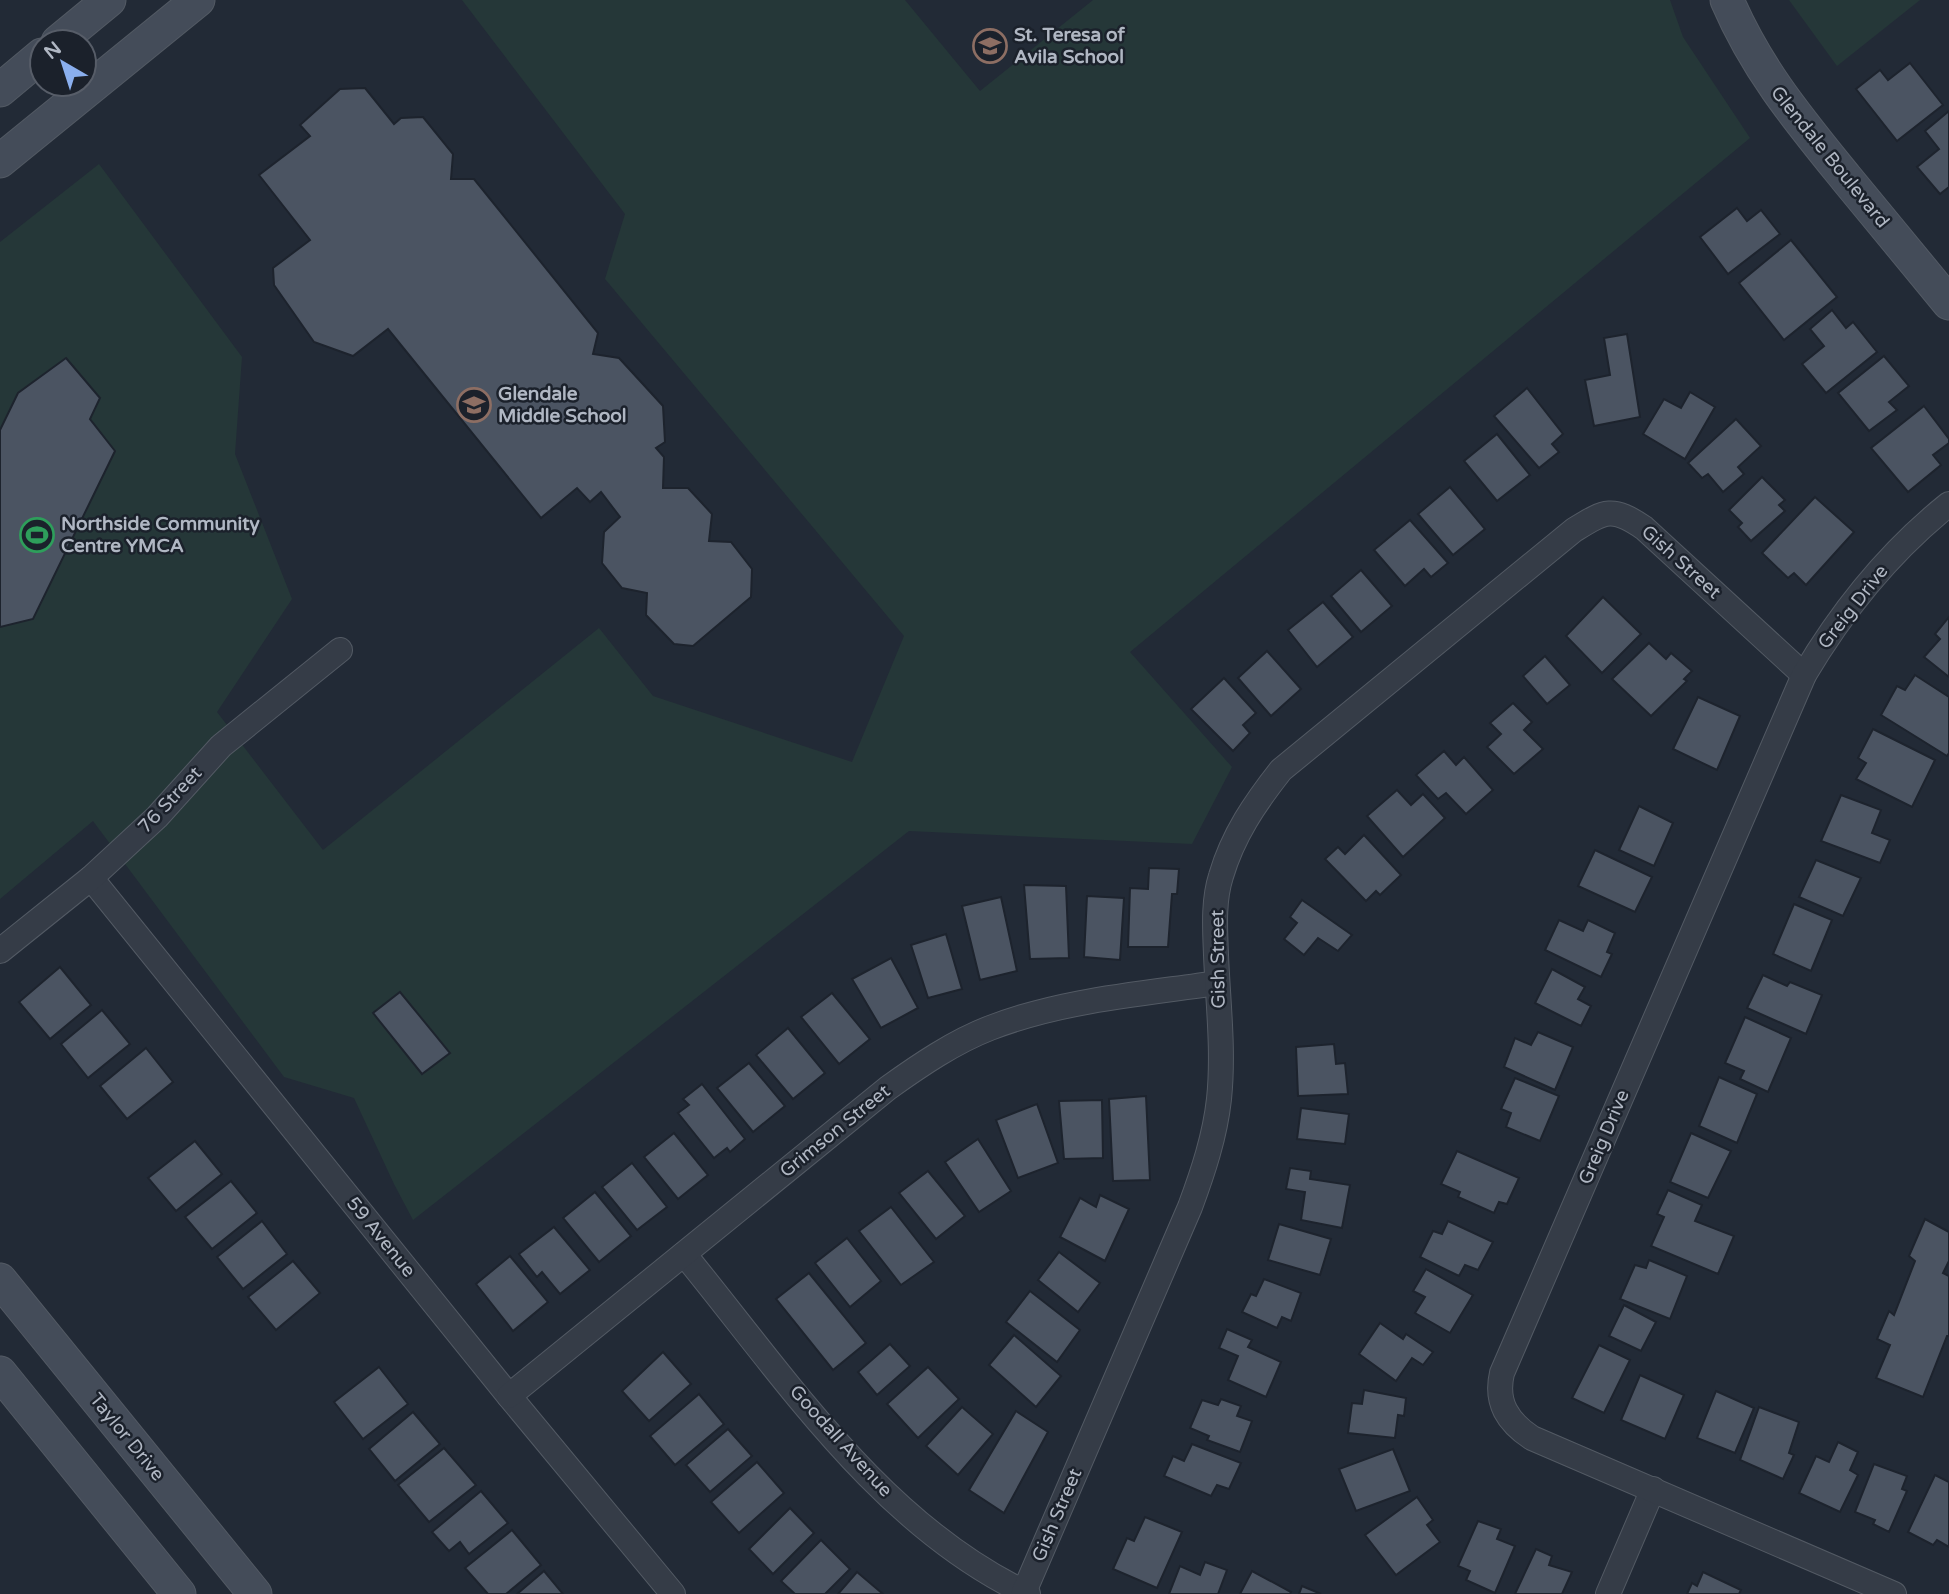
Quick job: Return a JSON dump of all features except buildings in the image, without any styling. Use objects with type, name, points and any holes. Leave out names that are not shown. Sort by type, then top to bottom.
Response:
[{"type":"main road","points":[[75,28],[109,0]]},
{"type":"main road","points":[[0,161],[198,0]]},
{"type":"main road","name":"Glendale Boulevard","points":[[1727,0],[1759,65],[1793,112],[1949,303]]},
{"type":"main road","points":[[0,90],[28,67]]},
{"type":"main road","name":"Taylor Drive","points":[[0,1280],[255,1594]]},
{"type":"main road","points":[[0,1373],[179,1594]]},
{"type":"street","name":"Greig Drive","points":[[1894,1594],[1532,1438],[1517,1428],[1503,1411],[1499,1385],[1507,1361],[1804,675],[1829,632],[1850,604],[1896,552],[1949,504]]},
{"type":"street","name":"Gish Street","points":[[1026,1593],[1205,1167],[1219,1098],[1215,917],[1220,878],[1234,840],[1257,800],[1281,771],[1574,530],[1591,520],[1618,512],[1644,527],[1804,675]]},
{"type":"street","name":"76 Street","points":[[0,951],[91,878],[157,817],[221,746],[340,650]]},
{"type":"street","name":"59 Avenue","points":[[91,878],[509,1396],[673,1594]]},
{"type":"street","name":"Grimson Street","points":[[509,1396],[888,1087],[946,1050],[989,1028],[1035,1014],[1078,1004],[1217,983]]},
{"type":"street","name":"Goodall Avenue","points":[[684,1254],[843,1448],[872,1479],[908,1513],[964,1557],[1026,1593]]},
{"type":"street","points":[[1608,1594],[1653,1489]]},
{"type":"shaded area","points":[[462,0],[905,0],[980,91],[1093,0],[1670,0],[1683,37],[1750,138],[1130,652],[1232,767],[1192,844],[909,831],[413,1220],[354,1098],[284,1077],[93,821],[0,899],[0,242],[99,164],[242,357],[235,454],[292,599],[217,712],[323,850],[599,628],[653,696],[852,762],[904,636],[605,279],[625,214]]},
{"type":"shaded area","points":[[1789,0],[1920,0],[1837,66]]},
{"type":"place","name":"St. Teresa of Avila School","points":[[990,46]]},
{"type":"place","name":"Glendale Middle School","points":[[474,405]]},
{"type":"place","name":"Northside Community Centre YMCA","points":[[37,535]]}]
